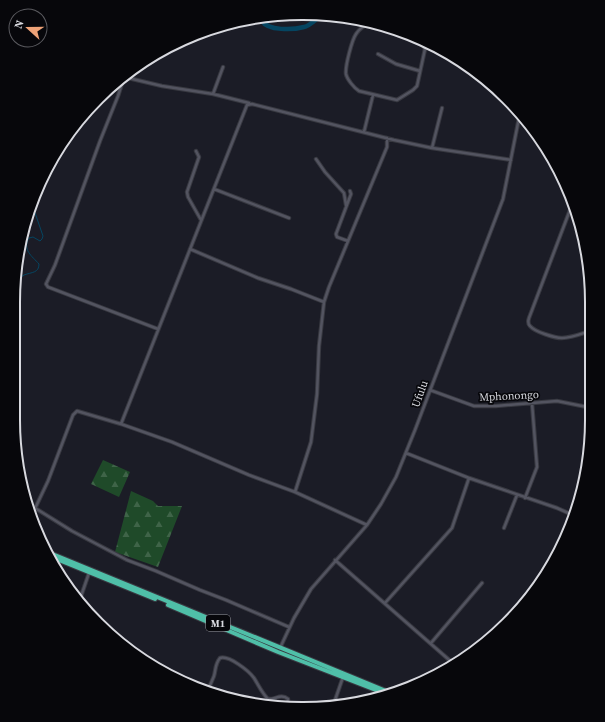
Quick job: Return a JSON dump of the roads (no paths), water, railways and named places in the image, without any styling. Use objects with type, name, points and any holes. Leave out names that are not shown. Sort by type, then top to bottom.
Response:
[{"type":"highway","name":"M1","points":[[55,555],[379,691]]},
{"type":"highway","name":"M1","points":[[57,559],[279,650],[383,690]]},
{"type":"street","points":[[364,27],[359,30],[353,38],[346,73],[347,77],[356,89],[373,95],[396,100],[400,99],[416,88],[424,48]]},
{"type":"street","points":[[378,54],[396,64],[420,71]]},
{"type":"street","points":[[214,94],[222,67]]},
{"type":"street","points":[[130,79],[162,86],[214,94],[394,140],[432,148],[511,160]]},
{"type":"street","points":[[121,86],[55,265],[46,284],[48,287],[158,329]]},
{"type":"street","points":[[364,132],[373,95]]},
{"type":"street","points":[[121,424],[245,107],[250,103]]},
{"type":"street","points":[[432,148],[442,108]]},
{"type":"street","name":"Ufulu","points":[[279,650],[289,627],[311,589],[367,524],[389,490],[406,453],[501,206],[506,190],[520,122]]},
{"type":"street","points":[[295,492],[311,442],[317,394],[319,346],[324,302],[386,147],[387,138]]},
{"type":"street","points":[[386,147],[394,140]]},
{"type":"street","points":[[196,151],[199,157],[187,192],[188,197],[201,221]]},
{"type":"street","points":[[316,159],[328,177],[344,193],[346,205]]},
{"type":"street","points":[[214,189],[289,218]]},
{"type":"street","points":[[348,241],[337,237],[336,234],[351,194],[350,191]]},
{"type":"street","points":[[570,211],[528,323],[530,327],[535,330],[557,338],[564,338],[585,332]]},
{"type":"street","points":[[190,249],[258,278],[324,302]]},
{"type":"street","name":"Mphonongo","points":[[430,390],[474,406],[496,406],[557,401],[585,407]]},
{"type":"street","points":[[525,498],[537,467],[532,403]]},
{"type":"street","points":[[289,627],[156,570],[127,560],[72,531],[35,508],[48,481],[73,415],[77,411],[121,424],[172,442],[249,475],[295,492],[367,524]]},
{"type":"street","points":[[406,453],[469,478],[569,513]]},
{"type":"street","points":[[385,603],[452,528],[469,478]]},
{"type":"street","points":[[504,528],[517,495]]},
{"type":"street","points":[[335,560],[449,660]]},
{"type":"street","points":[[81,595],[89,573]]},
{"type":"street","points":[[430,644],[482,583]]},
{"type":"street","points":[[210,686],[217,662],[220,658],[226,657],[251,674],[261,691],[268,699],[271,700],[278,696],[286,697],[288,701]]},
{"type":"street","points":[[335,700],[343,677]]},
{"type":"waterway","points":[[263,22],[270,27],[287,29],[306,26],[315,21]]},
{"type":"waterway","points":[[21,277],[36,271],[39,267],[39,264],[27,249],[27,242],[29,238],[33,237],[40,241],[43,236],[35,212]]}]
